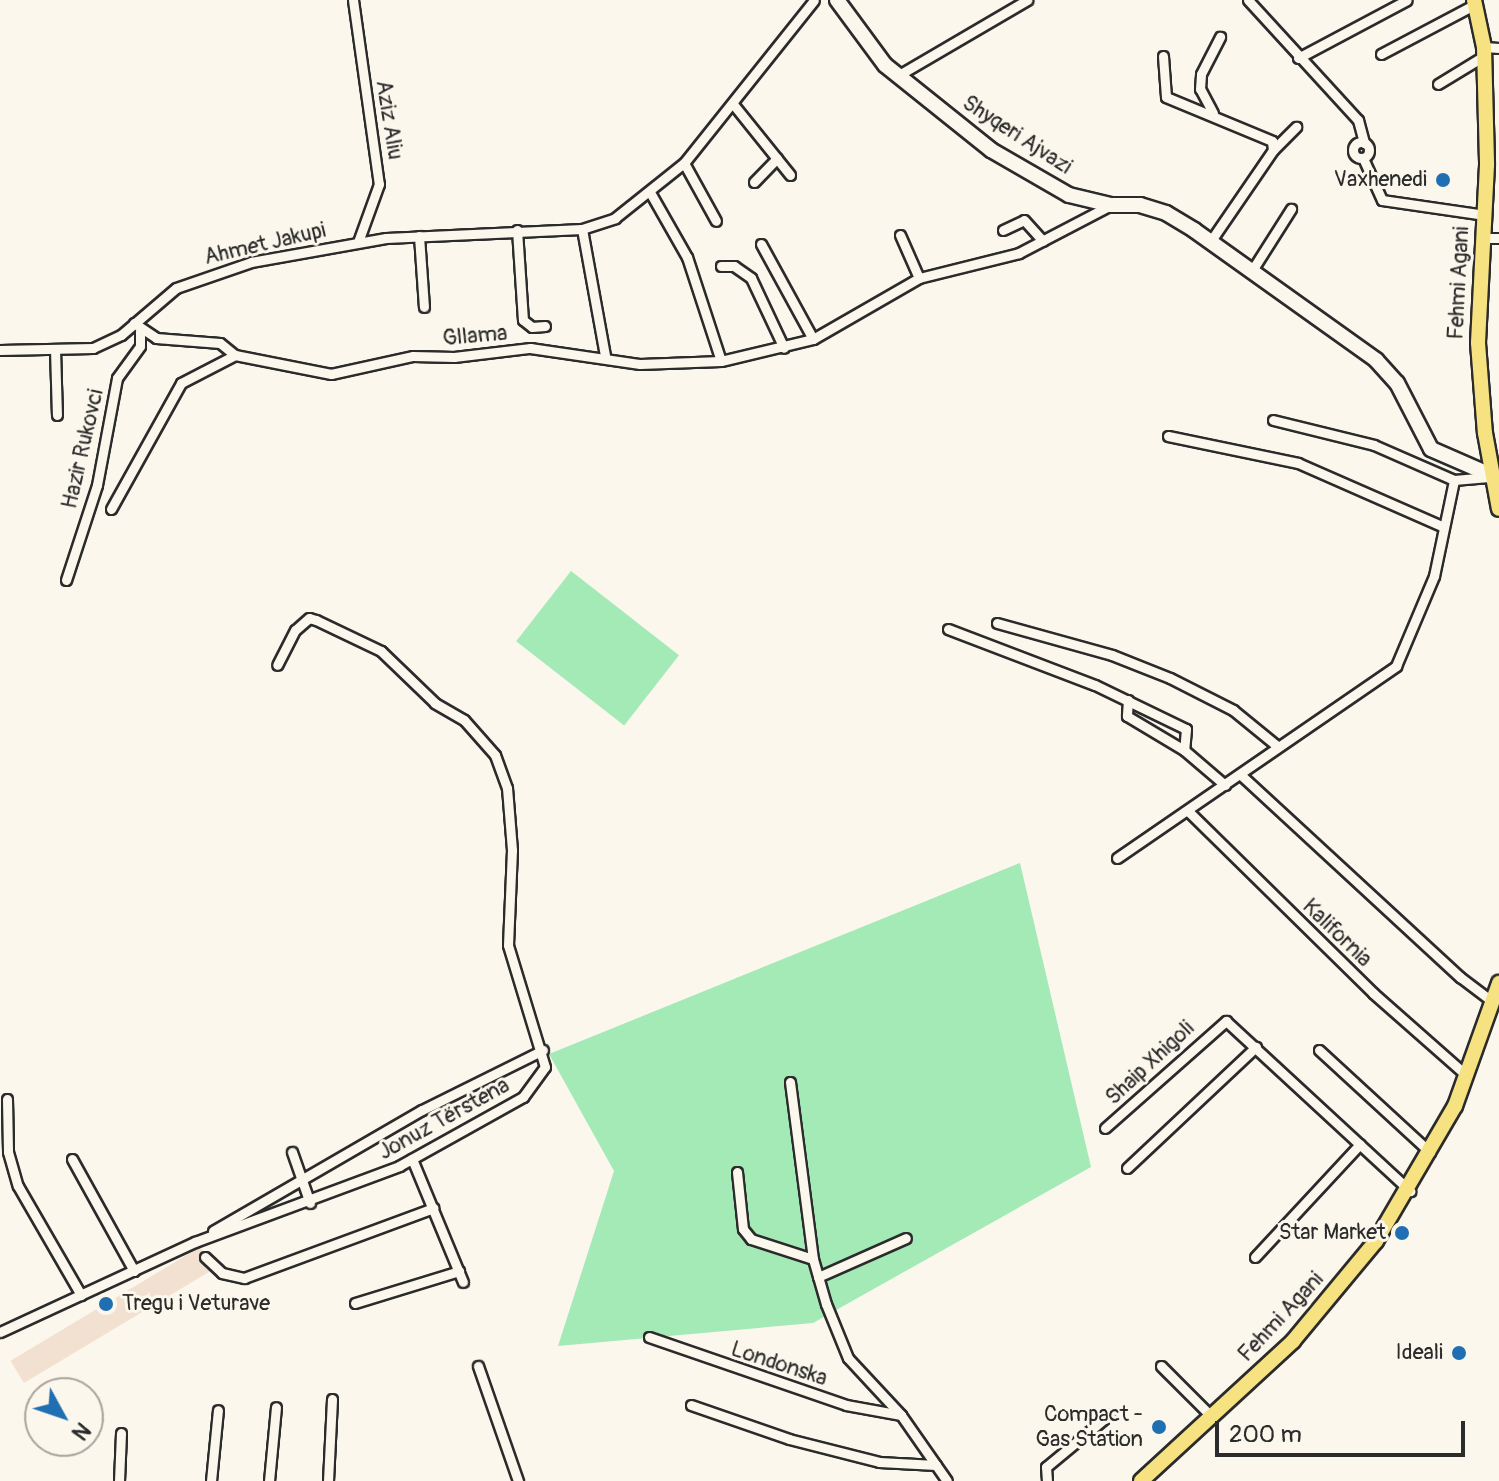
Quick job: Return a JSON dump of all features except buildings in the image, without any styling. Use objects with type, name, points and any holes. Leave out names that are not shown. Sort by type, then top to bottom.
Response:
[{"type":"main road","name":"Fehmi Agani","points":[[1475,2],[1489,50],[1478,343],[1490,476],[1499,509]]},
{"type":"main road","name":"Fehmi Agani","points":[[1141,1481],[1212,1417],[1324,1306],[1410,1191],[1467,1076],[1497,990]]},
{"type":"street","name":"Aziz Aliu","points":[[353,0],[379,184],[358,242]]},
{"type":"street","name":"Ahmet Jakupi","points":[[0,350],[93,348],[137,327],[176,288],[208,274],[358,242],[517,230],[582,229],[615,218],[651,194],[684,163],[814,0]]},
{"type":"street","name":"Shyqeri Ajvazi","points":[[837,0],[867,47],[897,76],[991,150],[1048,186],[1111,205],[1140,205],[1166,213],[1376,360],[1397,383],[1431,449],[1490,476]]},
{"type":"street","points":[[897,76],[1027,0]]},
{"type":"street","points":[[1248,0],[1275,25],[1298,58],[1358,120],[1369,151],[1363,158],[1382,200],[1485,215]]},
{"type":"street","points":[[1298,58],[1407,0]]},
{"type":"street","name":"Fehmi Agani","points":[[1381,54],[1475,2]]},
{"type":"street","points":[[1213,113],[1200,89],[1201,74],[1220,37]]},
{"type":"street","points":[[1438,84],[1451,71],[1489,50]]},
{"type":"street","points":[[1163,56],[1166,97],[1252,129],[1272,141],[1273,150]]},
{"type":"street","points":[[733,104],[790,175]]},
{"type":"street","points":[[1210,242],[1273,150],[1296,127]]},
{"type":"street","points":[[754,182],[777,158]]},
{"type":"street","points":[[684,163],[716,221]]},
{"type":"street","points":[[651,194],[687,257],[721,361]]},
{"type":"street","name":"Gllama","points":[[137,327],[156,338],[220,343],[235,355],[331,374],[413,356],[454,357],[530,348],[605,356],[640,364],[721,361],[813,339],[919,278],[1019,253],[1111,205]]},
{"type":"street","points":[[1251,272],[1291,209]]},
{"type":"street","points":[[1003,230],[1024,220],[1043,241]]},
{"type":"street","points":[[582,229],[605,356]]},
{"type":"street","points":[[517,230],[523,320],[545,326]]},
{"type":"street","points":[[900,235],[919,278]]},
{"type":"street","points":[[419,236],[424,307]]},
{"type":"street","points":[[1482,238],[1499,238]]},
{"type":"street","points":[[761,244],[813,339]]},
{"type":"street","points":[[721,266],[734,266],[751,278],[784,348]]},
{"type":"street","name":"Hazir Rukovci","points":[[66,580],[97,485],[117,378],[140,346],[137,327]]},
{"type":"street","points":[[55,349],[57,415]]},
{"type":"street","points":[[111,509],[181,383],[235,355]]},
{"type":"street","points":[[1273,420],[1374,445],[1454,480],[1490,476]]},
{"type":"street","points":[[1168,436],[1298,463],[1444,527]]},
{"type":"street","points":[[1117,858],[1242,776],[1277,746],[1367,688],[1403,657],[1434,576],[1454,480]]},
{"type":"street","points":[[195,1242],[422,1110],[543,1050],[508,945],[512,850],[507,788],[495,755],[464,720],[435,703],[381,651],[316,620],[309,618],[295,630],[277,665]]},
{"type":"street","points":[[997,623],[1112,655],[1170,678],[1233,710],[1277,746]]},
{"type":"street","points":[[948,629],[1128,700],[1186,729],[1184,750]]},
{"type":"street","points":[[1128,700],[1127,716],[1184,750],[1225,785]]},
{"type":"street","points":[[1242,776],[1460,977],[1497,990]]},
{"type":"street","name":"Kalifornia","points":[[1188,811],[1228,855],[1467,1076]]},
{"type":"street","name":"Shaip Xhigoli","points":[[1105,1128],[1226,1021],[1410,1191]]},
{"type":"street","points":[[1127,1168],[1256,1047]]},
{"type":"street","name":"Jonuz Tërstena","points":[[0,1332],[195,1242],[310,1203],[412,1159],[523,1097],[545,1067],[543,1050]]},
{"type":"street","points":[[1319,1050],[1430,1152]]},
{"type":"street","name":"Londonska","points":[[790,1082],[813,1259],[848,1358],[901,1415],[947,1481]]},
{"type":"street","points":[[7,1099],[8,1152],[18,1186],[81,1295]]},
{"type":"street","points":[[1255,1257],[1360,1144]]},
{"type":"street","points":[[292,1152],[310,1203]]},
{"type":"street","points":[[72,1159],[134,1271]]},
{"type":"street","points":[[412,1159],[463,1282]]},
{"type":"street","points":[[737,1172],[743,1229],[751,1239],[813,1259]]},
{"type":"street","points":[[205,1257],[222,1273],[244,1278],[433,1208]]},
{"type":"street","points":[[818,1277],[906,1238]]},
{"type":"street","points":[[355,1303],[459,1271]]},
{"type":"street","name":"Londonska","points":[[649,1337],[831,1400],[901,1415]]},
{"type":"street","points":[[478,1366],[518,1481]]},
{"type":"street","points":[[1161,1366],[1212,1417]]},
{"type":"street","points":[[328,1481],[332,1399]]},
{"type":"street","points":[[691,1405],[789,1439],[879,1462],[936,1465]]},
{"type":"street","points":[[269,1481],[276,1407]]},
{"type":"street","points":[[211,1481],[218,1410]]},
{"type":"street","points":[[1047,1481],[1046,1467],[1110,1414]]},
{"type":"street","points":[[119,1481],[121,1433]]},
{"type":"shaded area","points":[[200,1247],[213,1269],[34,1377],[24,1377],[24,1383],[11,1361]]},
{"type":"green space","points":[[571,571],[679,655],[624,725],[516,641]]},
{"type":"green space","points":[[1020,863],[1091,1167],[813,1323],[558,1346],[614,1171],[549,1054]]},
{"type":"place","name":"Vaxhenedi","points":[[1443,180]]},
{"type":"place","name":"Star Market","points":[[1402,1233]]},
{"type":"place","name":"Tregu i Veturave","points":[[106,1304]]},
{"type":"place","name":"Ideali","points":[[1459,1353]]},
{"type":"place","name":"Compact - Gas Station","points":[[1159,1427]]}]
